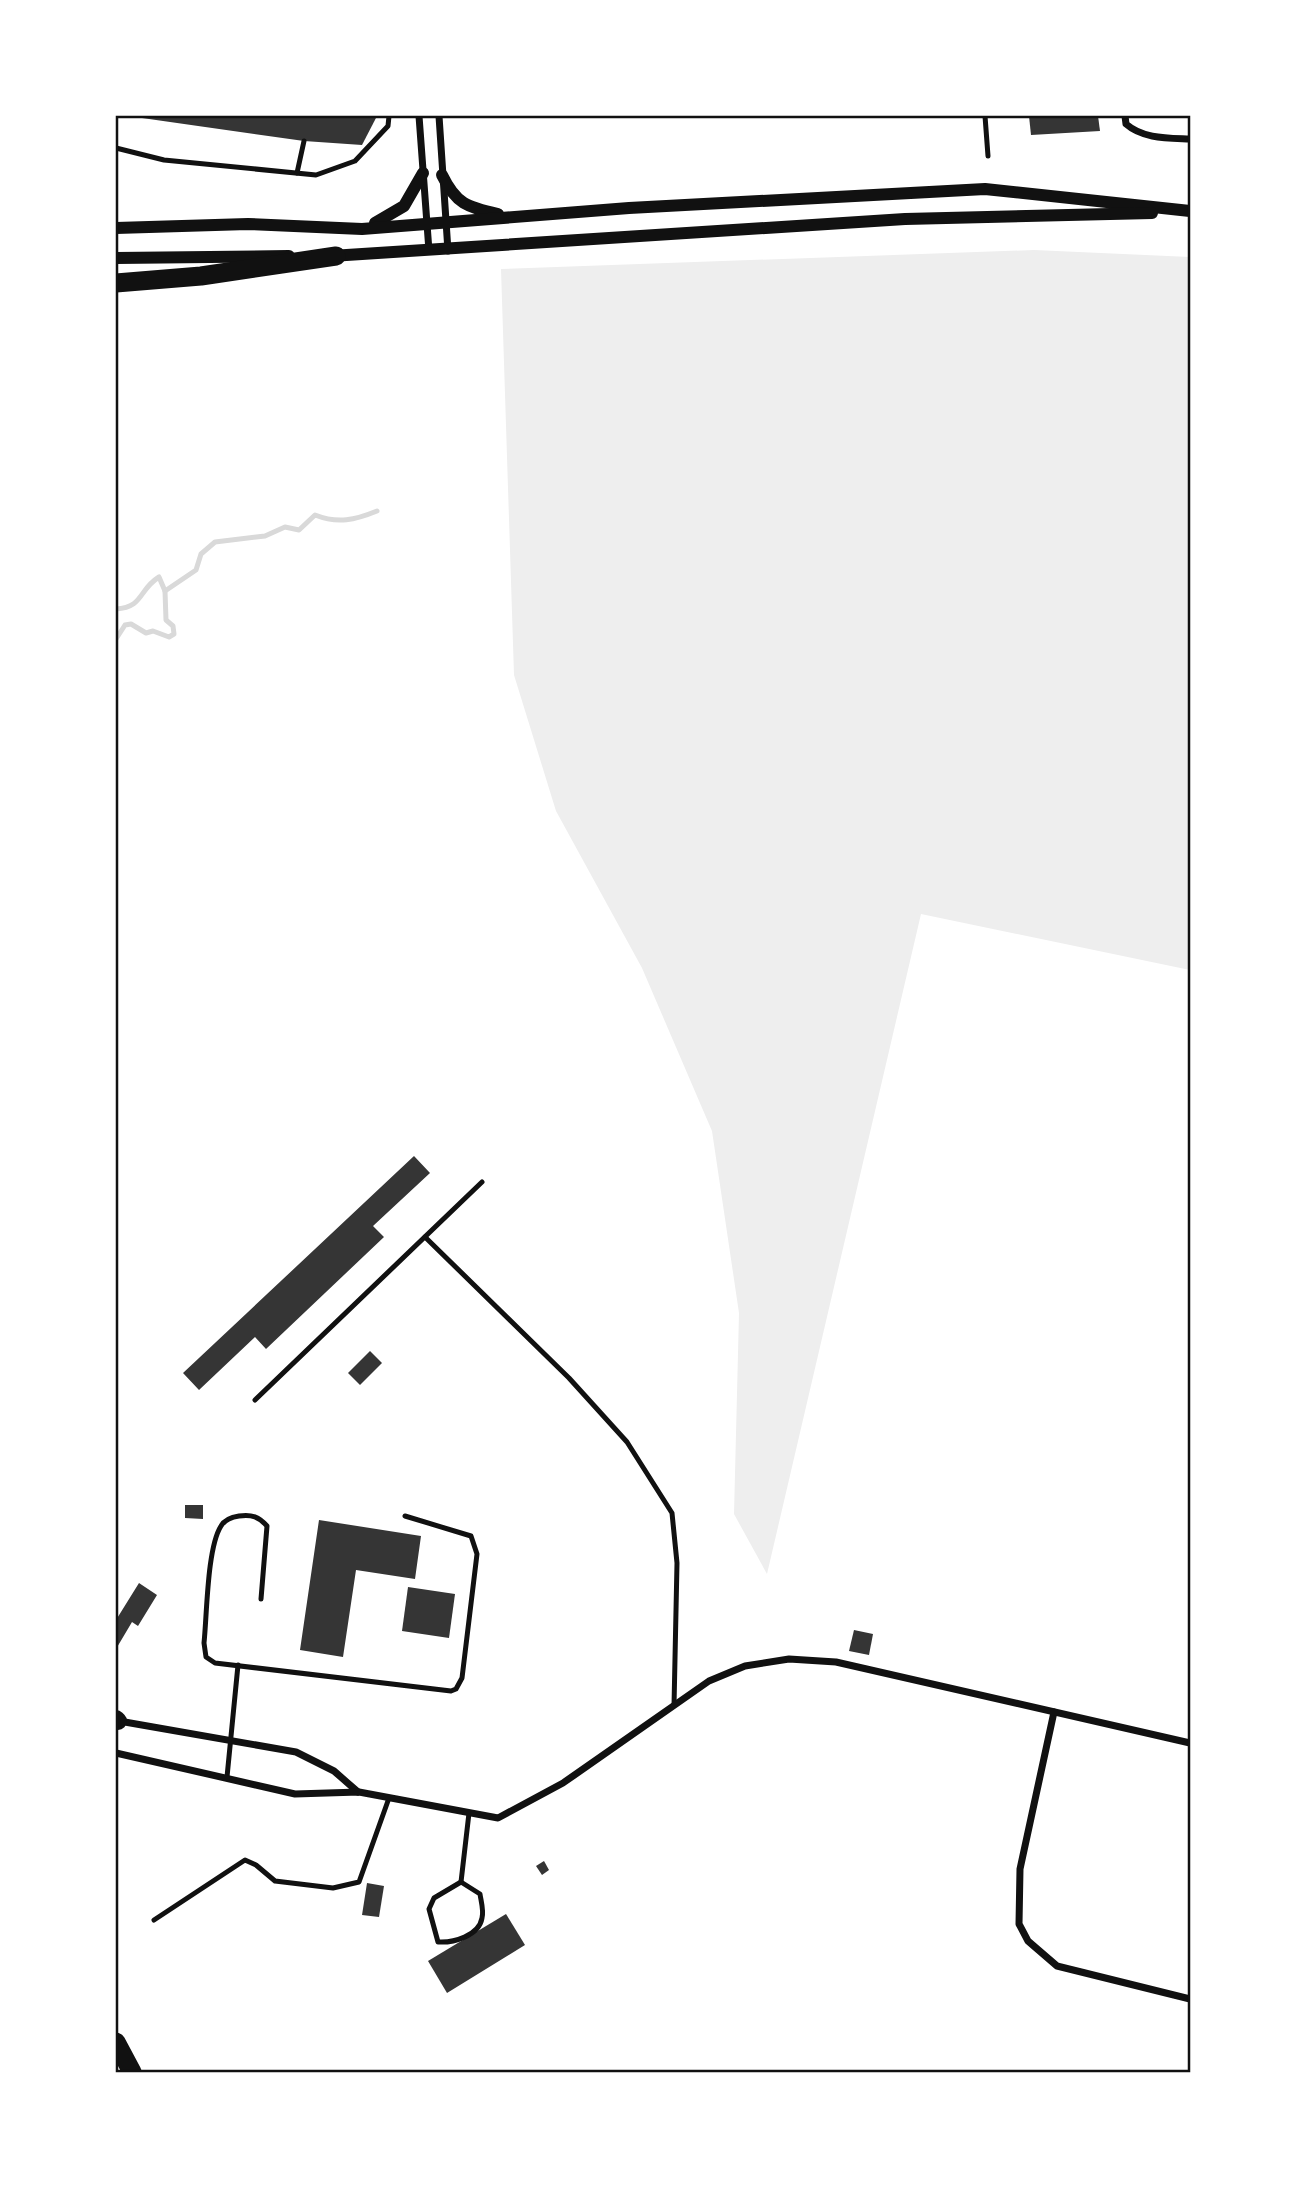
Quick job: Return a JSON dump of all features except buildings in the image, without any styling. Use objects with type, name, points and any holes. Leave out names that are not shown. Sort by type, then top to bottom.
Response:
[{"type":"highway","points":[[116,283],[201,276],[335,256]]},
{"type":"highway","points":[[116,2042],[132,2073]]},
{"type":"street","points":[[419,116],[429,252]]},
{"type":"street","points":[[439,116],[448,251]]},
{"type":"street","points":[[1125,116],[1126,124],[1134,131],[1156,137],[1191,139]]},
{"type":"street","points":[[362,229],[389,218],[404,206],[423,173]]},
{"type":"street","points":[[442,175],[452,195],[466,206],[513,217]]},
{"type":"street","points":[[116,228],[248,224],[362,229],[513,217],[985,189],[1191,211]]},
{"type":"street","points":[[116,258],[335,256],[429,252],[905,219],[1191,211]]},
{"type":"street","points":[[116,1753],[295,1794],[359,1792],[498,1818],[563,1783],[709,1681],[745,1665],[789,1659],[836,1662],[1191,1743]]},
{"type":"street","points":[[1054,1712],[1020,1869],[1019,1924],[1028,1941],[1057,1966],[1191,1998]]},
{"type":"street","points":[[117,1720],[296,1752],[334,1771],[359,1792]]},
{"type":"lane","points":[[116,148],[163,160],[316,175],[355,161],[388,126],[389,116]]},
{"type":"lane","points":[[985,116],[988,156]]},
{"type":"lane","points":[[297,173],[304,141]]},
{"type":"lane","points":[[255,1400],[482,1182]]},
{"type":"lane","points":[[425,1237],[569,1378],[627,1442],[671,1513],[677,1563],[674,1706]]},
{"type":"lane","points":[[261,1599],[267,1526],[260,1518],[248,1514],[231,1517],[222,1524],[214,1542],[204,1643],[206,1657],[215,1663],[451,1691],[456,1689],[462,1678],[477,1555],[476,1543],[471,1536],[405,1516]]},
{"type":"lane","points":[[227,1777],[238,1665]]},
{"type":"lane","points":[[154,1920],[245,1860],[257,1864],[275,1881],[333,1888],[359,1882],[388,1798]]},
{"type":"lane","points":[[461,1882],[469,1813]]},
{"type":"lane","points":[[461,1882],[480,1894],[482,1919],[476,1930],[452,1943],[438,1942],[429,1909],[434,1898],[461,1882]]},
{"type":"shaded area","points":[[1034,250],[1190,257],[1190,970],[921,914],[767,1574],[734,1514],[739,1313],[712,1131],[642,968],[556,811],[514,675],[501,269]]},
{"type":"waterway","points":[[165,591],[196,570],[201,554],[215,542],[265,536],[285,527],[299,530],[315,515],[346,520],[377,511]]},
{"type":"waterway","points":[[116,609],[132,605],[159,577],[165,591],[166,620],[173,626],[174,634],[169,637],[153,631],[146,633],[131,624],[125,625],[116,639]]}]
